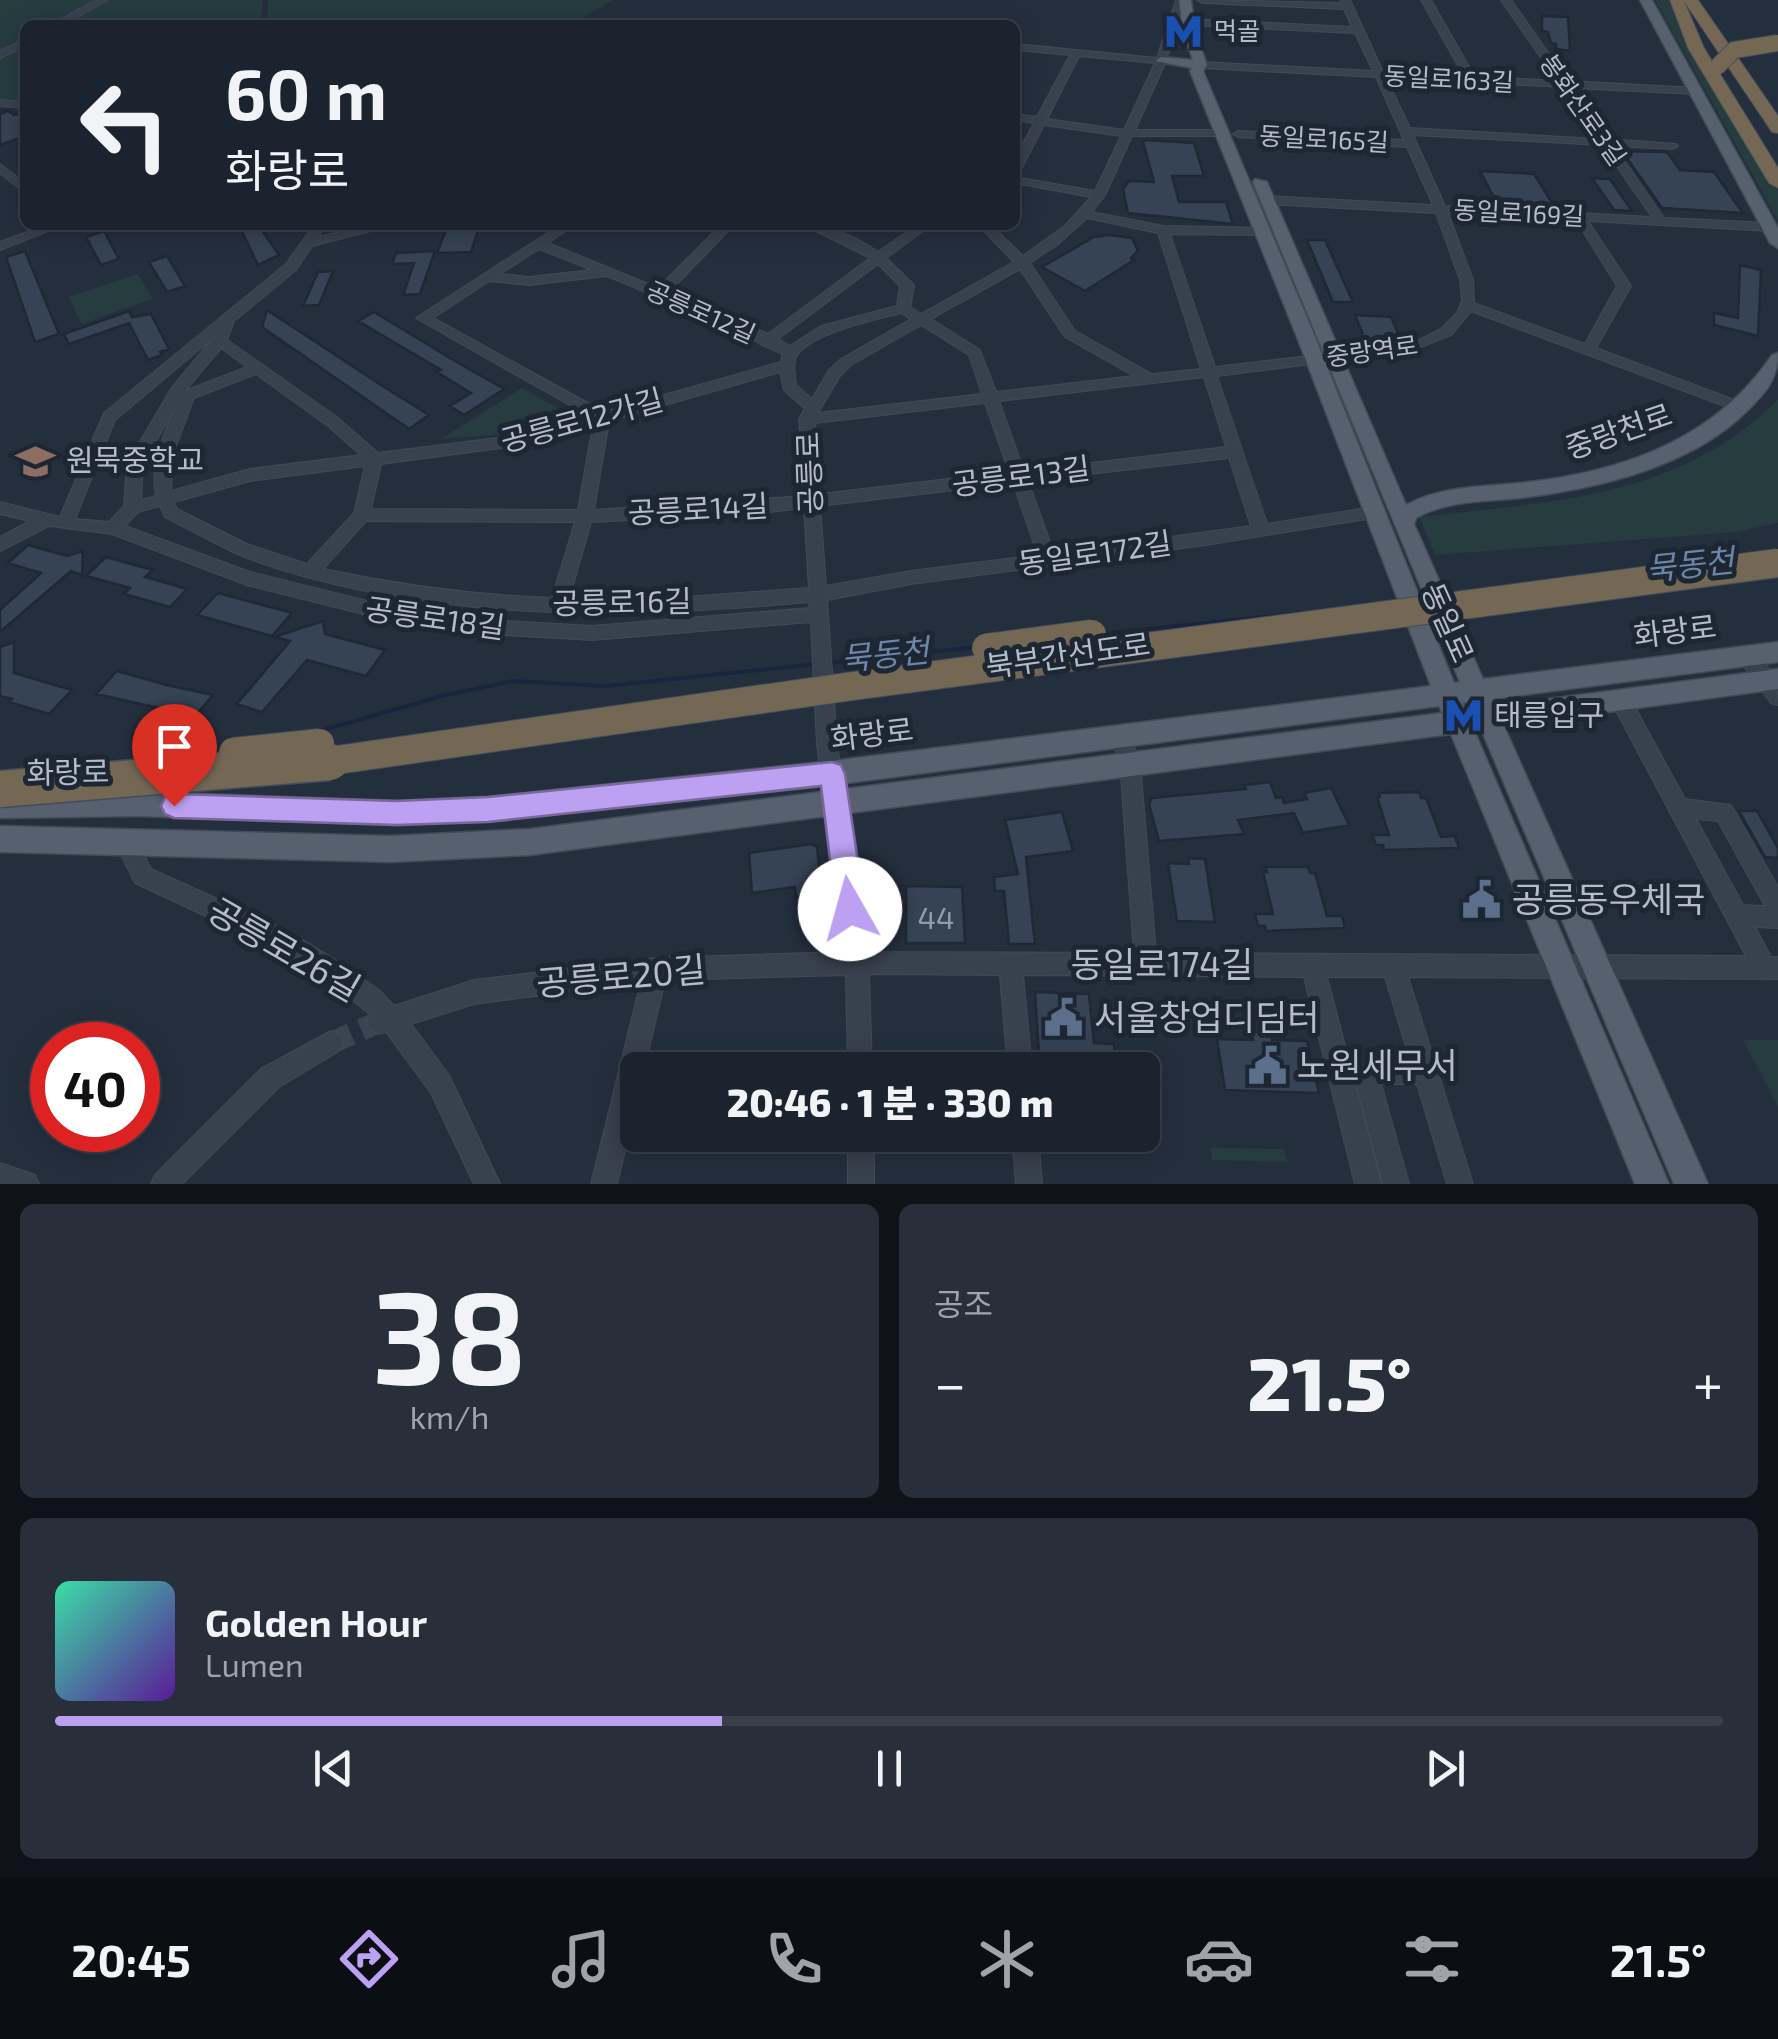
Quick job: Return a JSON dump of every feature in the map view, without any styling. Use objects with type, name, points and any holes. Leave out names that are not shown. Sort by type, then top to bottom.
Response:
[{"type":"highway","points":[[1677,0],[1696,48],[1778,184]]},
{"type":"highway","points":[[1691,0],[1778,128]]},
{"type":"highway","points":[[1721,87],[1716,67],[1724,55],[1736,48],[1778,43]]},
{"type":"highway","name":"북부간선도로","points":[[0,773],[460,727],[1038,641],[1778,547]]},
{"type":"highway","name":"북부간선도로","points":[[0,789],[279,768],[457,746],[892,680],[1778,563]]},
{"type":"main road","name":"동일로","points":[[1183,0],[1201,65],[1196,71],[1209,83],[1264,205],[1286,242],[1308,318]]},
{"type":"main road","points":[[1646,0],[1778,243]]},
{"type":"main road","points":[[1161,61],[1201,65]]},
{"type":"main road","name":"동일로","points":[[1264,205],[1266,236],[1404,524],[1691,1184]]},
{"type":"main road","points":[[1266,236],[1274,233],[1286,242]]},
{"type":"main road","name":"동일로","points":[[1325,358],[1390,556],[1652,1184]]},
{"type":"main road","name":"중랑천로","points":[[1447,499],[1525,490],[1612,472],[1661,455],[1705,432],[1740,407],[1767,380],[1778,360]]},
{"type":"main road","points":[[1388,489],[1404,495],[1447,499]]},
{"type":"main road","points":[[1404,524],[1410,510],[1447,499]]},
{"type":"main road","name":"화랑로","points":[[0,806],[138,804],[397,813],[488,809],[832,774],[1121,736],[1452,706],[1778,652]]},
{"type":"main road","name":"화랑로","points":[[1482,702],[1620,699],[1774,685]]},
{"type":"main road","name":"화랑로","points":[[0,839],[431,847],[530,842],[1130,764],[1452,706]]},
{"type":"street","points":[[65,20],[103,0]]},
{"type":"street","name":"공릉로","points":[[832,774],[811,503],[810,414],[834,373],[1024,263],[1086,214],[1099,195],[1161,61],[1183,0]]},
{"type":"street","points":[[1202,0],[1346,3],[1439,208],[1469,287],[1467,305],[1740,407]]},
{"type":"street","points":[[1426,0],[1470,80]]},
{"type":"street","name":"봉화산로3길","points":[[1506,0],[1660,220]]},
{"type":"street","points":[[1188,27],[1359,30]]},
{"type":"street","name":"공릉로","points":[[1161,61],[1188,27]]},
{"type":"street","points":[[1020,47],[1161,61]]},
{"type":"street","points":[[1020,160],[1076,53]]},
{"type":"street","name":"동일로163길","points":[[1201,65],[1698,91]]},
{"type":"street","points":[[1020,118],[1127,134],[1230,134]]},
{"type":"street","points":[[1404,131],[1672,146]]},
{"type":"street","name":"동일로165길","points":[[1230,134],[1410,144]]},
{"type":"street","points":[[0,167],[20,185]]},
{"type":"street","points":[[1020,181],[1099,195]]},
{"type":"street","name":"동일로169길","points":[[1264,205],[1439,208],[1771,227]]},
{"type":"street","points":[[1086,214],[1163,230],[1266,236]]},
{"type":"street","points":[[1579,216],[1624,286],[1588,350]]},
{"type":"street","points":[[0,246],[43,230]]},
{"type":"street","points":[[0,545],[56,522],[110,417],[291,267],[317,230]]},
{"type":"street","points":[[311,242],[367,230]]},
{"type":"street","points":[[560,230],[423,318],[602,417]]},
{"type":"street","points":[[661,293],[723,230]]},
{"type":"street","points":[[827,230],[844,235],[882,258],[907,285],[903,308],[975,353],[1048,560]]},
{"type":"street","points":[[767,342],[786,324],[918,230]]},
{"type":"street","points":[[989,230],[1024,263],[1070,334],[1153,381]]},
{"type":"street","points":[[1163,230],[1260,529]]},
{"type":"street","name":"공릉로12길","points":[[538,244],[748,330],[789,358]]},
{"type":"street","name":"공릉로12길","points":[[486,277],[530,281],[610,272]]},
{"type":"street","name":"중랑역로","points":[[810,414],[1153,381],[1426,344],[1453,326],[1467,305]]},
{"type":"street","name":"공릉로12길","points":[[810,414],[788,387],[789,358],[826,329],[903,308]]},
{"type":"street","points":[[132,508],[135,464],[176,392],[220,341],[227,320]]},
{"type":"street","points":[[220,341],[334,422],[374,458],[362,515],[311,570]]},
{"type":"street","name":"공릉로12가길","points":[[113,528],[132,508],[250,475],[523,440],[789,358]]},
{"type":"street","points":[[162,499],[158,472],[188,395],[256,368]]},
{"type":"street","name":"공릉로14길","points":[[559,604],[585,516],[602,417]]},
{"type":"street","name":"공릉로13길","points":[[811,503],[1232,452]]},
{"type":"street","name":"공릉로16길","points":[[162,499],[171,513],[248,550],[311,570],[446,598],[818,611]]},
{"type":"street","name":"공릉로14길","points":[[362,515],[585,516],[811,503]]},
{"type":"street","name":"공릉로18길","points":[[0,508],[56,522],[113,528],[247,578],[432,624],[592,633],[818,611]]},
{"type":"street","name":"동일로172길","points":[[818,611],[896,579],[1373,513]]},
{"type":"street","name":"화랑로","points":[[1747,656],[1774,685]]},
{"type":"street","points":[[1620,699],[1736,916],[1772,968]]},
{"type":"street","points":[[1121,736],[1130,764],[1146,965]]},
{"type":"street","points":[[832,774],[857,963],[859,1052]]},
{"type":"street","points":[[1678,808],[1724,812],[1778,908]]},
{"type":"street","name":"공릉로26길","points":[[125,840],[143,876],[292,947],[372,999],[384,1020],[440,1084],[487,1184]]},
{"type":"street","points":[[1736,916],[1778,916]]},
{"type":"street","name":"동일로174길","points":[[857,963],[1772,968]]},
{"type":"street","name":"공릉로20길","points":[[384,1020],[474,992],[656,970],[857,963]]},
{"type":"street","points":[[1011,964],[1018,1052]]},
{"type":"street","points":[[1313,966],[1368,1184]]},
{"type":"street","points":[[1393,967],[1460,1184]]},
{"type":"street","points":[[604,1184],[656,970]]},
{"type":"street","points":[[164,1184],[270,1078],[331,1043]]},
{"type":"street","points":[[1396,1184],[1367,1074],[1426,1072]]},
{"type":"street","points":[[1358,1141],[1384,1141]]},
{"type":"street","points":[[861,1152],[862,1184]]},
{"type":"street","points":[[1026,1152],[1029,1184]]},
{"type":"green space","points":[[0,0],[263,0],[263,20],[20,20],[20,101],[0,100]]},
{"type":"green space","points":[[268,0],[612,0],[580,20],[267,19]]},
{"type":"green space","points":[[1655,0],[1674,0],[1778,189],[1778,221]]},
{"type":"green space","points":[[138,274],[153,299],[81,324],[69,297]]},
{"type":"green space","points":[[522,388],[572,416],[521,433],[441,439]]},
{"type":"green space","points":[[1778,399],[1778,523],[1736,532],[1435,555],[1419,517],[1564,499],[1656,476],[1699,458],[1740,432]]},
{"type":"green space","points":[[1743,1040],[1778,1040],[1778,1107]]},
{"type":"green space","points":[[1210,1148],[1284,1149],[1287,1162],[1212,1160]]},
{"type":"building","points":[[1542,16],[1568,17],[1570,51],[1556,49],[1556,44],[1551,43],[1548,32],[1542,31]]},
{"type":"building","points":[[20,113],[20,138],[0,145],[0,114]]},
{"type":"building","points":[[1143,142],[1194,143],[1204,176],[1172,176],[1179,202],[1226,202],[1233,224],[1128,213],[1123,189],[1129,181],[1154,182]]},
{"type":"building","points":[[1622,151],[1667,152],[1680,170],[1714,172],[1743,213],[1662,208]]},
{"type":"building","points":[[1480,171],[1534,174],[1554,206],[1497,203]]},
{"type":"building","points":[[1592,178],[1610,179],[1632,211],[1614,210]]},
{"type":"building","points":[[262,230],[279,255],[258,265],[242,232]]},
{"type":"building","points":[[446,230],[478,230],[471,252],[437,253]]},
{"type":"building","points":[[104,231],[119,259],[101,265],[86,237]]},
{"type":"building","points":[[1094,237],[1132,238],[1138,251],[1131,258],[1134,260],[1085,291],[1042,267]]},
{"type":"building","points":[[1307,240],[1325,240],[1353,302],[1333,302]]},
{"type":"building","points":[[25,251],[59,334],[35,342],[6,257]]},
{"type":"building","points":[[435,251],[420,294],[403,295],[414,263],[392,264],[396,253]]},
{"type":"building","points":[[167,256],[185,286],[167,292],[149,262]]},
{"type":"building","points":[[1740,265],[1761,270],[1758,336],[1714,325],[1714,313],[1738,318]]},
{"type":"building","points":[[333,271],[319,305],[303,306],[318,272]]},
{"type":"building","points":[[267,310],[429,415],[409,429],[262,327]]},
{"type":"building","points":[[129,311],[132,317],[151,314],[169,349],[148,360],[129,323],[69,344],[64,334]]},
{"type":"building","points":[[374,312],[504,389],[464,415],[450,406],[471,393],[437,372],[441,370],[358,321]]},
{"type":"building","points":[[1355,315],[1391,317],[1398,333],[1388,341],[1365,340]]},
{"type":"building","points":[[28,545],[67,556],[83,551],[82,575],[71,571],[0,632],[0,610],[41,573],[8,563]]},
{"type":"building","points":[[106,557],[153,570],[145,577],[187,589],[170,607],[124,594],[130,588],[86,576]]},
{"type":"building","points":[[218,593],[292,613],[272,636],[197,615]]},
{"type":"building","points":[[323,621],[325,634],[385,650],[366,676],[307,660],[262,712],[237,704],[290,641],[274,637]]},
{"type":"building","points":[[14,642],[14,673],[72,690],[49,714],[0,696],[0,647]]},
{"type":"building","points":[[117,671],[213,695],[195,716],[96,694]]},
{"type":"building","points":[[1270,782],[1276,798],[1282,797],[1284,803],[1307,799],[1304,793],[1331,788],[1349,825],[1303,833],[1294,813],[1238,820],[1244,834],[1159,841],[1149,804],[1152,798],[1246,789],[1244,785]]},
{"type":"building","points":[[1419,792],[1421,798],[1426,798],[1441,837],[1455,836],[1459,848],[1384,850],[1383,845],[1376,845],[1372,835],[1389,835],[1379,793]]},
{"type":"building","points":[[1739,811],[1757,811],[1778,848],[1778,858],[1765,857]]},
{"type":"building","points":[[1062,812],[1073,851],[1026,857],[1035,944],[1009,944],[1004,891],[995,891],[994,877],[1018,874],[1005,820]]},
{"type":"building","points":[[811,844],[817,847],[822,893],[796,897],[795,887],[752,893],[749,853]]},
{"type":"building","points":[[1188,858],[1205,859],[1215,922],[1177,921],[1168,863],[1189,864]]},
{"type":"building","points":[[1265,867],[1308,867],[1310,873],[1315,873],[1327,916],[1342,916],[1345,928],[1266,931],[1265,926],[1258,926],[1255,914],[1273,914]]},
{"type":"building","points":[[906,886],[962,887],[965,943],[906,943]]},
{"type":"building","name":"서울창업디딤터","points":[[1035,992],[1089,994],[1094,1043],[1114,1044],[1115,1052],[1039,1052]]},
{"type":"building","name":"노원세무서","points":[[1251,1032],[1271,1032],[1272,1040],[1307,1041],[1319,1093],[1225,1090],[1217,1039],[1253,1040]]},
{"type":"waterway","name":"묵동천","points":[[1101,634],[1300,613]]},
{"type":"waterway","name":"묵동천","points":[[827,663],[977,647]]},
{"type":"waterway","name":"묵동천","points":[[320,731],[442,696],[512,681],[606,686],[818,664]]},
{"type":"tunnel","points":[[331,1043],[379,1022]]},
{"type":"place","name":"먹골","points":[[1184,31]]},
{"type":"place","name":"원묵중학교","points":[[36,461]]},
{"type":"place","name":"태릉입구","points":[[1464,716]]},
{"type":"place","name":"공릉동우체국","points":[[1482,900]]},
{"type":"place","name":"서울창업디딤터","points":[[1064,1018]]},
{"type":"place","name":"노원세무서","points":[[1267,1066]]},
{"type":"route","points":[[174,806],[397,813],[488,809],[832,774],[850,909]]}]
